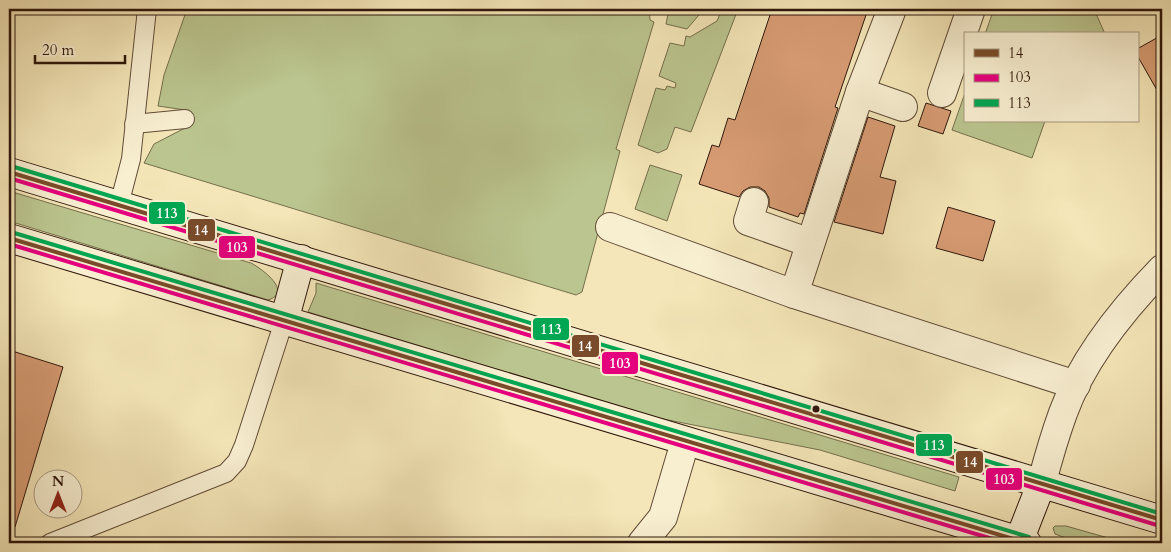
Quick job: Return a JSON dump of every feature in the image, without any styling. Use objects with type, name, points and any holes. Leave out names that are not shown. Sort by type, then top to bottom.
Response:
[{"type":"main road","points":[[794,294],[860,92],[892,9]]},
{"type":"main road","points":[[942,93],[971,9]]},
{"type":"main road","points":[[860,92],[903,107]]},
{"type":"main road","points":[[9,172],[1042,482],[1162,520]]},
{"type":"main road","points":[[754,202],[748,221],[810,244]]},
{"type":"main road","points":[[610,228],[794,294],[1076,385]]},
{"type":"main road","points":[[9,238],[1023,542],[1063,412],[1076,385],[1102,340],[1118,318],[1134,297],[1162,269]]},
{"type":"main road","points":[[284,321],[301,260]]},
{"type":"main road","points":[[642,543],[664,517],[685,442]]},
{"type":"lane","points":[[119,205],[131,159],[147,9]]},
{"type":"lane","points":[[134,124],[185,119]]},
{"type":"lane","points":[[50,543],[226,473],[237,461],[244,445],[284,321]]},
{"type":"green space","points":[[187,9],[649,9],[650,20],[654,22],[616,149],[620,151],[582,292],[576,295],[144,163],[154,144],[185,128],[185,110],[158,106],[164,75]]},
{"type":"green space","points":[[669,9],[704,9],[687,29],[666,24]]},
{"type":"green space","points":[[722,9],[738,9],[691,132],[675,127],[667,149],[658,153],[638,145],[656,88],[665,90],[667,86],[675,88],[676,83],[659,76],[670,43],[684,46],[686,36],[690,37],[717,21]]},
{"type":"green space","points":[[994,9],[1094,9],[1104,32],[986,32]]},
{"type":"green space","points":[[964,96],[964,122],[1045,122],[1032,158],[952,130]]},
{"type":"green space","points":[[650,165],[682,175],[667,221],[635,209]]},
{"type":"green space","points":[[9,191],[251,263],[273,280],[278,292],[268,300],[9,221]]},
{"type":"green space","points":[[316,283],[959,477],[955,491],[820,450],[658,418],[308,312],[316,293]]},
{"type":"green space","points":[[1055,526],[1066,526],[1126,543],[1080,543],[1055,534],[1053,528]]},
{"type":"building","points":[[772,9],[868,9],[835,107],[838,108],[804,214],[800,213],[798,217],[769,207],[769,198],[765,191],[759,187],[750,187],[743,191],[739,197],[699,184],[712,145],[719,147],[728,118],[735,120]]},
{"type":"building","points":[[1162,35],[1162,99],[1138,57],[1138,48]]},
{"type":"building","points":[[926,103],[951,111],[943,134],[918,126]]},
{"type":"building","points":[[868,117],[895,126],[880,177],[896,181],[883,234],[834,222]]},
{"type":"building","points":[[948,207],[995,221],[983,261],[936,248]]},
{"type":"building","points":[[9,350],[63,367],[15,527],[9,526]]},
{"type":"transit line","name":"113","points":[[11,166],[1162,514]]},
{"type":"transit line","name":"14","points":[[9,172],[1162,520]]},
{"type":"transit line","name":"103","points":[[9,178],[1160,526]]},
{"type":"transit line","name":"113","points":[[11,232],[1029,537]]},
{"type":"transit line","name":"14","points":[[9,238],[1027,543]]},
{"type":"transit line","name":"103","points":[[9,244],[1006,543]]}]
